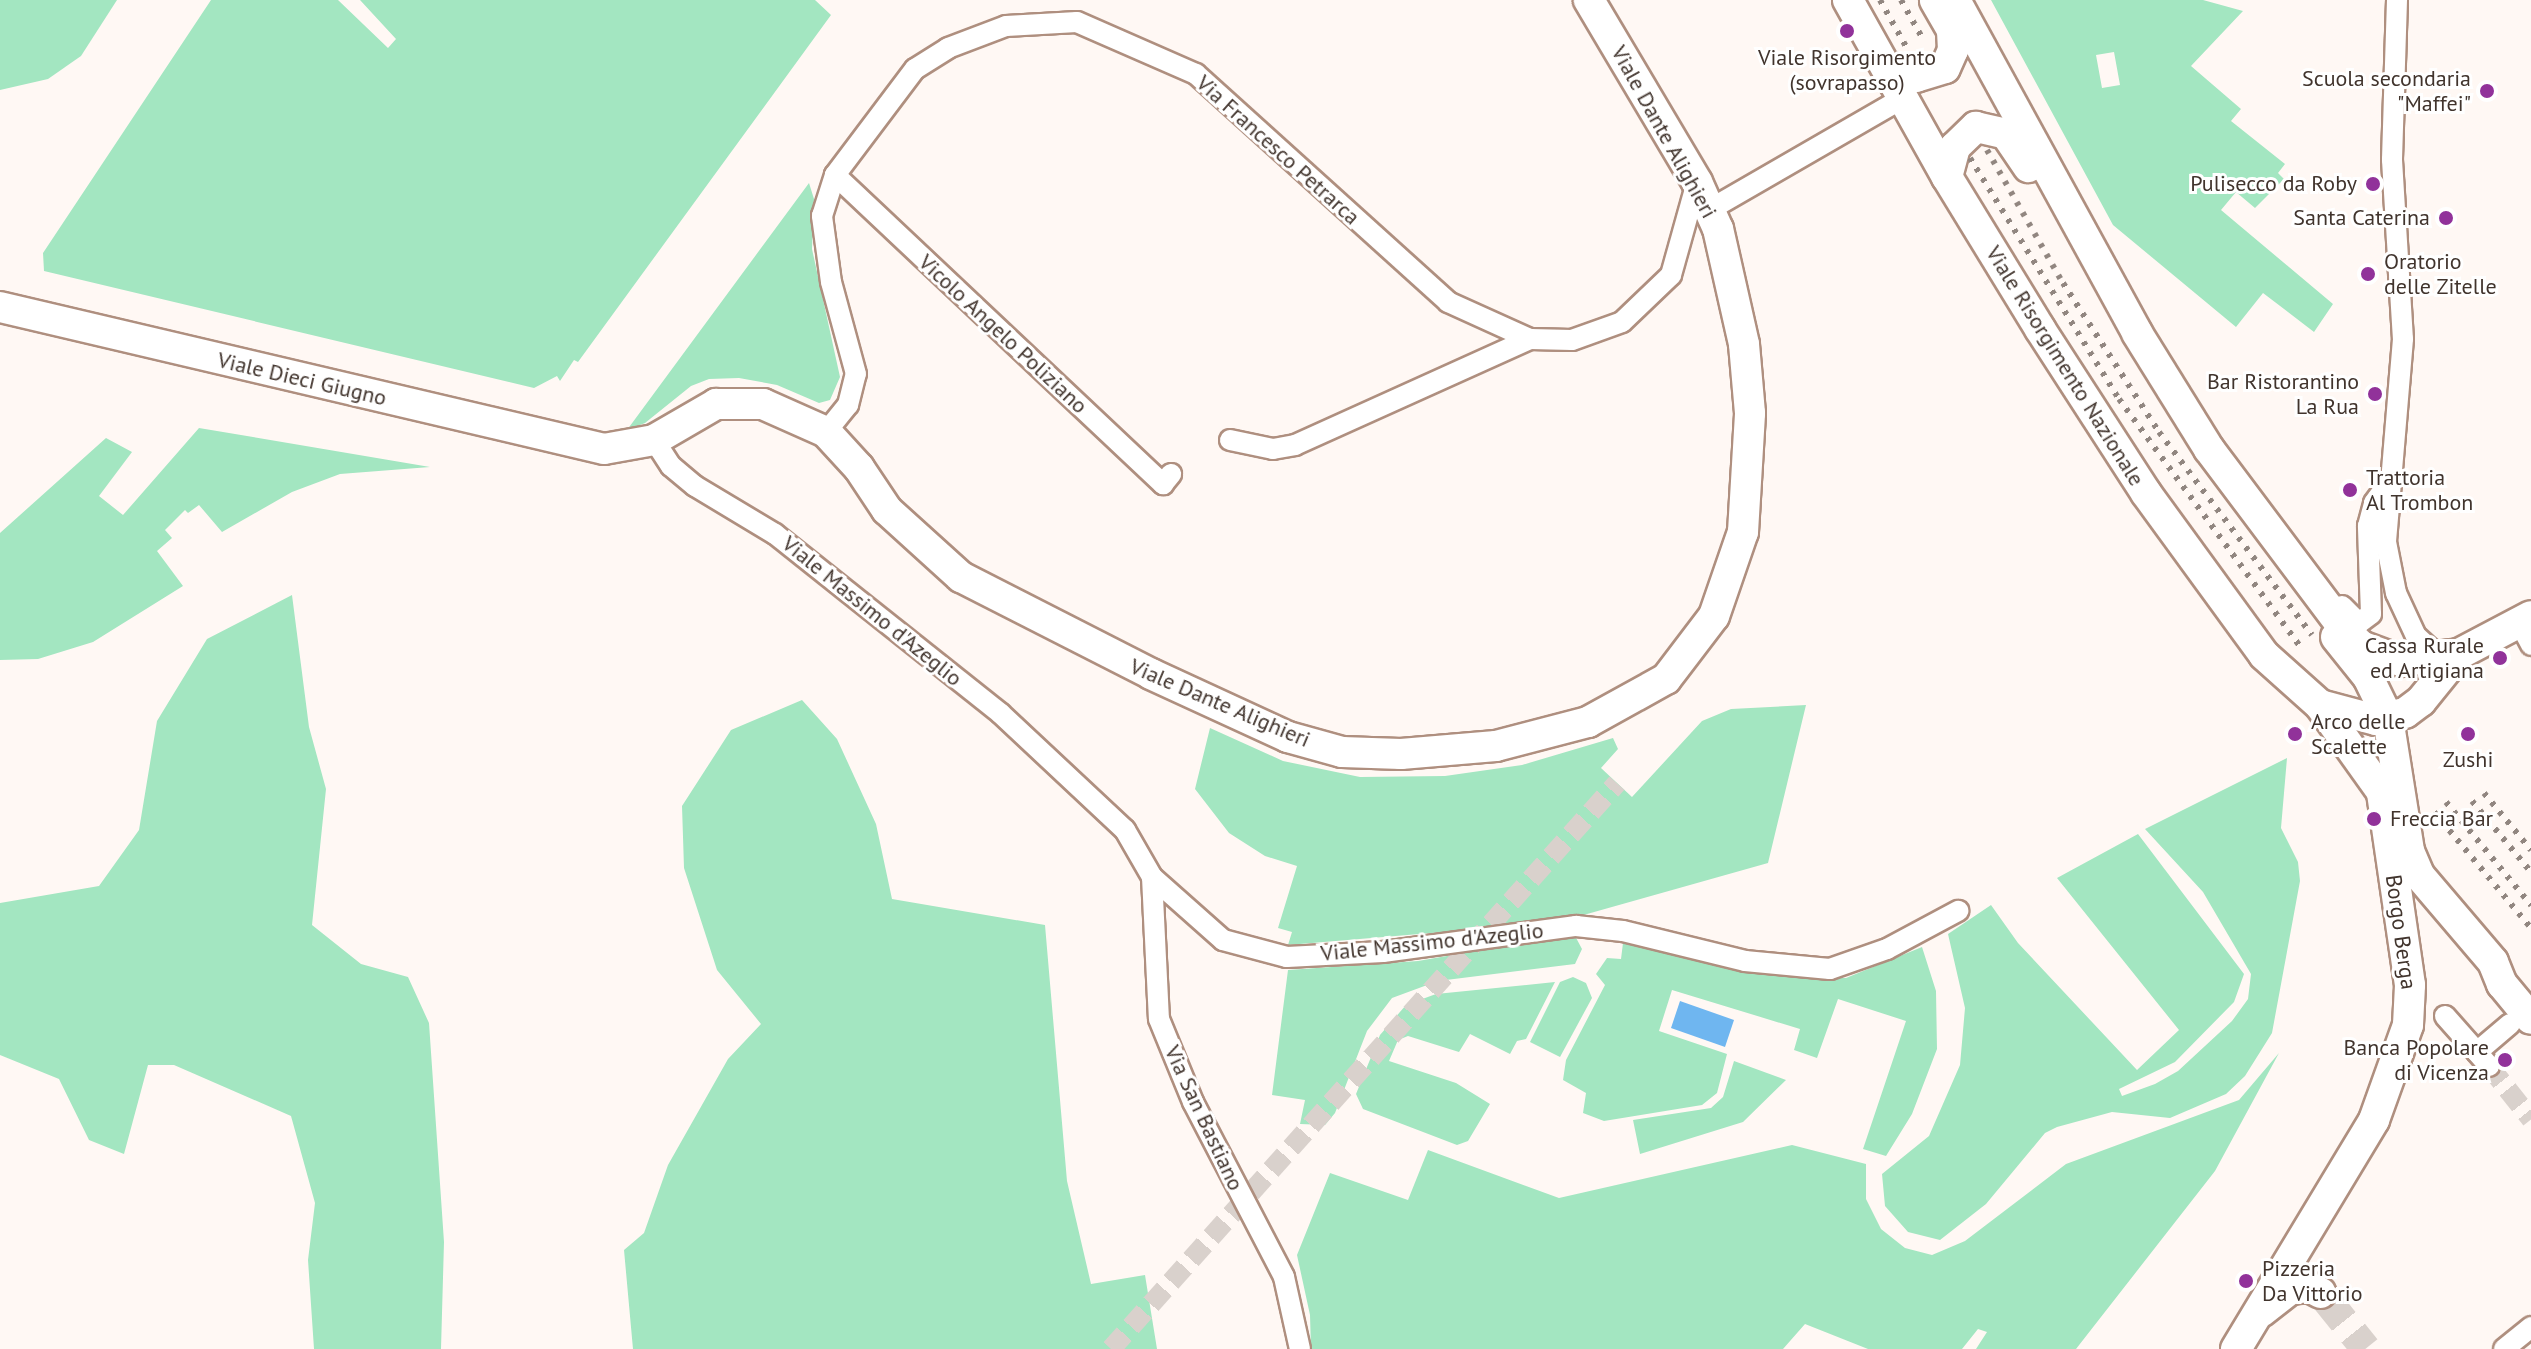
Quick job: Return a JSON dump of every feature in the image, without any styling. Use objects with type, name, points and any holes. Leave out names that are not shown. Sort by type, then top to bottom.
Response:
[{"type":"main road","name":"Viale Dante Alighieri","points":[[604,449],[654,440],[694,414],[738,401],[784,411],[826,432],[921,547],[961,577],[1047,625],[1288,737],[1328,748],[1401,754],[1496,746],[1588,722],[1666,679],[1714,616],[1743,532],[1750,413],[1734,288],[1709,210],[1697,182],[1589,0]]},
{"type":"main road","name":"Viale Risorgimento Nazionale","points":[[1848,0],[1947,177],[2146,493],[2264,655],[2320,705],[2362,758]]},
{"type":"main road","points":[[1886,66],[1916,77],[1945,68],[1953,50],[1952,30],[1935,0]]},
{"type":"main road","points":[[1955,0],[2122,308]]},
{"type":"main road","points":[[1947,177],[1955,147],[1965,134],[1976,127],[2006,134],[2122,308],[2209,449],[2282,551],[2361,646],[2401,661],[2449,655],[2527,628]]},
{"type":"main road","name":"Viale Dieci Giugno","points":[[0,307],[604,449]]},
{"type":"main road","points":[[2282,551],[2300,591],[2368,677],[2388,718],[2409,851],[2419,875],[2493,962],[2521,1022]]},
{"type":"main road","points":[[2320,705],[2388,718],[2421,701],[2449,655]]},
{"type":"main road","name":"Borgo Berga","points":[[2236,1349],[2256,1317],[2263,1297],[2309,1233],[2374,1120],[2408,1025],[2410,985],[2382,792],[2362,758]]},
{"type":"main road","points":[[2410,985],[2416,923],[2429,918],[2502,984]]},
{"type":"main road","name":"Borgo Berga","points":[[2256,1317],[2290,1289],[2309,1287],[2323,1296],[2305,1254],[2309,1233]]},
{"type":"street","points":[[2397,0],[2392,160],[2403,351],[2388,484],[2391,580],[2416,636],[2449,655]]},
{"type":"street","name":"Via Francesco Petrarca","points":[[826,432],[848,405],[856,374],[831,282],[822,216],[835,175],[901,82],[926,62],[1006,26],[1077,22],[1196,74],[1448,302],[1530,339],[1572,340],[1622,322],[1671,275],[1697,182]]},
{"type":"street","points":[[1709,210],[1903,98]]},
{"type":"street","name":"Vicolo Angelo Poliziano","points":[[835,175],[1163,484],[1171,474]]},
{"type":"street","points":[[1230,440],[1273,449],[1295,445],[1530,339]]},
{"type":"street","name":"Viale Massimo d'Azeglio","points":[[654,440],[671,466],[695,486],[775,534],[1000,713],[1125,830],[1152,877],[1223,940],[1287,957],[1383,952],[1576,926],[1623,931],[1745,961],[1830,969],[1873,955],[1958,911]]},
{"type":"street","points":[[2282,551],[2315,572],[2354,621],[2367,619],[2373,607],[2368,526],[2374,503],[2388,484]]},
{"type":"street","name":"Via San Bastiano","points":[[1152,877],[1159,1019],[1193,1102],[1284,1277],[1300,1349]]},
{"type":"street","points":[[2445,1016],[2483,1059],[2521,1022]]},
{"type":"street","points":[[2504,1349],[2531,1327]]},
{"type":"green space","points":[[0,0],[117,0],[81,56],[48,79],[0,90]]},
{"type":"green space","points":[[211,0],[338,0],[388,48],[396,39],[360,0],[815,0],[831,15],[578,362],[574,360],[560,381],[557,376],[534,388],[44,271],[43,253]]},
{"type":"green space","points":[[1991,0],[2203,0],[2243,11],[2191,66],[2241,109],[2231,121],[2285,164],[2278,173],[2284,179],[2255,208],[2236,192],[2221,210],[2333,304],[2314,332],[2263,293],[2236,327],[2113,225]],"holes":[[[2114,52],[2120,85],[2102,88],[2096,55]]]},
{"type":"green space","points":[[809,183],[814,199],[812,249],[840,377],[830,400],[819,403],[777,385],[739,378],[709,379],[691,386],[645,423],[627,430]]},
{"type":"green space","points":[[199,428],[430,467],[340,474],[292,492],[222,532],[199,505],[188,513],[185,510],[165,530],[172,538],[157,551],[183,586],[93,642],[38,659],[0,660],[0,533],[106,438],[132,452],[99,496],[123,515]]},
{"type":"green space","points":[[292,595],[309,727],[326,789],[312,925],[361,964],[408,977],[429,1023],[444,1242],[441,1349],[314,1349],[308,1260],[315,1203],[291,1116],[174,1065],[148,1065],[124,1154],[89,1140],[59,1079],[0,1055],[0,903],[99,886],[139,830],[157,721],[207,639]]},
{"type":"green space","points":[[802,700],[837,739],[876,824],[892,899],[1045,925],[1067,1181],[1091,1284],[1145,1275],[1157,1349],[633,1349],[624,1250],[644,1233],[668,1165],[728,1059],[761,1024],[717,970],[684,868],[682,806],[731,730]]},
{"type":"green space","points":[[1806,705],[1768,863],[1580,916],[1491,928],[1288,945],[1292,932],[1278,928],[1297,866],[1265,856],[1229,833],[1195,789],[1210,728],[1283,761],[1360,777],[1445,776],[1522,765],[1613,738],[1618,749],[1601,768],[1632,797],[1702,721],[1731,709]]},
{"type":"green space","points":[[2287,758],[2281,828],[2298,862],[2300,881],[2272,1033],[2245,1076],[2226,1094],[2170,1118],[2112,1112],[2057,1127],[2045,1133],[1986,1204],[1940,1240],[1908,1232],[1885,1206],[1882,1174],[1929,1136],[1960,1065],[1965,1008],[1948,934],[1991,905],[2018,943],[2137,1070],[2179,1030],[2057,878],[2138,834],[2244,974],[2234,1002],[2175,1062],[2119,1089],[2122,1096],[2155,1084],[2178,1071],[2232,1021],[2248,999],[2251,974],[2203,892],[2145,829]]},
{"type":"green space","points":[[1574,934],[1582,949],[1575,964],[1438,981],[1392,998],[1367,1031],[1335,1113],[1325,1125],[1300,1124],[1305,1100],[1272,1095],[1288,970],[1418,961]]},
{"type":"green space","points":[[1623,943],[1807,978],[1846,978],[1922,947],[1936,991],[1937,1049],[1912,1114],[1886,1156],[1863,1149],[1906,1021],[1838,999],[1817,1058],[1794,1050],[1800,1029],[1672,990],[1659,1031],[1727,1054],[1717,1093],[1702,1105],[1604,1121],[1583,1113],[1586,1093],[1563,1080],[1566,1060],[1605,985],[1596,974],[1607,958],[1621,959]]},
{"type":"green space","points":[[1573,977],[1586,983],[1592,998],[1560,1057],[1530,1042],[1560,982]]},
{"type":"green space","points":[[1555,982],[1526,1039],[1517,1041],[1510,1054],[1470,1034],[1459,1052],[1408,1036],[1398,1040],[1389,1061],[1456,1083],[1490,1104],[1468,1141],[1457,1145],[1363,1109],[1356,1094],[1380,1035],[1406,1005],[1436,994]]},
{"type":"green space","points":[[2279,1053],[2215,1171],[2076,1349],[1976,1349],[1987,1332],[1978,1329],[1962,1349],[1868,1349],[1805,1324],[1783,1349],[1311,1349],[1310,1315],[1297,1255],[1330,1173],[1408,1200],[1428,1150],[1559,1198],[1792,1145],[1866,1164],[1866,1199],[1881,1229],[1905,1248],[1932,1255],[1965,1241],[2066,1164],[2239,1100]]},
{"type":"green space","points":[[1734,1061],[1786,1080],[1743,1122],[1640,1154],[1633,1120],[1711,1108],[1723,1097]]},
{"type":"water","points":[[1680,1001],[1734,1020],[1725,1047],[1671,1028]]},
{"type":"tunnel","points":[[1111,1349],[1617,783]]},
{"type":"tunnel","points":[[2489,1066],[2531,1119]]},
{"type":"tunnel","points":[[2325,1298],[2366,1349]]},
{"type":"railway","points":[[1880,0],[1908,50]]},
{"type":"railway","points":[[1901,0],[1924,41]]},
{"type":"railway","points":[[1987,150],[2063,283],[2159,432],[2312,635]]},
{"type":"railway","points":[[1970,158],[2119,399],[2299,645]]},
{"type":"railway","points":[[2484,793],[2531,850]]},
{"type":"railway","points":[[2472,801],[2531,872]]},
{"type":"railway","points":[[2446,802],[2531,905]]},
{"type":"railway","points":[[2434,812],[2531,928]]},
{"type":"place","name":"Viale Risorgimento (sovrapasso)","points":[[1847,31]]},
{"type":"place","name":"Scuola secondaria \"Maffei\"","points":[[2487,91]]},
{"type":"place","name":"Pulisecco da Roby","points":[[2373,184]]},
{"type":"place","name":"Santa Caterina","points":[[2446,218]]},
{"type":"place","name":"Oratorio delle Zitelle","points":[[2368,274]]},
{"type":"place","name":"Bar Ristorantino La Rua","points":[[2375,394]]},
{"type":"place","name":"Trattoria Al Trombon","points":[[2350,490]]},
{"type":"place","name":"Cassa Rurale ed Artigiana","points":[[2500,658]]},
{"type":"place","name":"Arco delle Scalette","points":[[2295,734]]},
{"type":"place","name":"Zushi","points":[[2468,734]]},
{"type":"place","name":"Freccia Bar","points":[[2374,819]]},
{"type":"place","name":"Banca Popolare di Vicenza","points":[[2505,1060]]},
{"type":"place","name":"Pizzeria Da Vittorio","points":[[2246,1281]]}]
